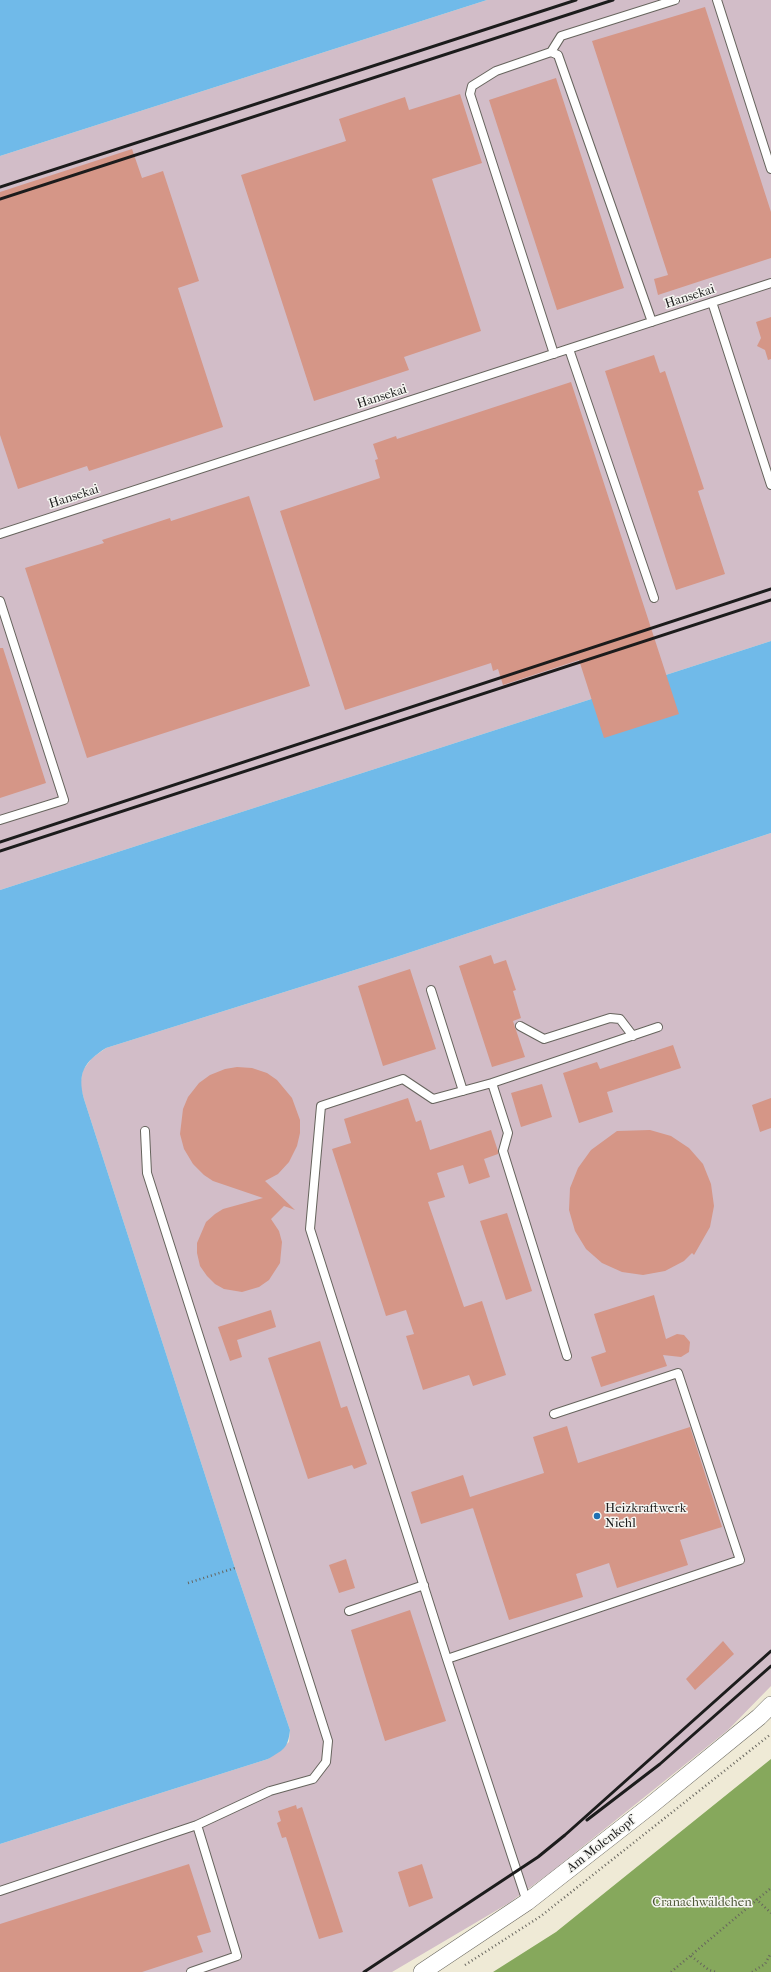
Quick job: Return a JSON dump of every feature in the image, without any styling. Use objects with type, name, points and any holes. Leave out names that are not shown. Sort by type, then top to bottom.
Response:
[{"type":"street","name":"Am Molenkopf","points":[[422,1972],[527,1902],[650,1806],[771,1705]]},
{"type":"lane","points":[[554,354],[470,94],[472,86],[496,71],[550,52],[561,36],[675,0]]},
{"type":"lane","points":[[717,0],[771,169]]},
{"type":"lane","points":[[550,52],[558,55],[652,322]]},
{"type":"lane","name":"Hansekai","points":[[0,534],[771,283]]},
{"type":"lane","points":[[712,302],[771,485]]},
{"type":"lane","points":[[569,349],[654,598]]},
{"type":"lane","points":[[0,601],[64,800],[0,820]]},
{"type":"lane","points":[[431,990],[463,1091]]},
{"type":"lane","points":[[520,1026],[544,1039],[610,1018],[620,1019],[633,1036]]},
{"type":"lane","points":[[527,1902],[447,1659],[310,1229],[321,1106],[403,1079],[433,1099],[492,1083],[658,1027]]},
{"type":"lane","points":[[492,1083],[508,1133],[503,1151],[567,1356]]},
{"type":"lane","points":[[0,1891],[196,1825],[270,1791],[313,1779],[326,1762],[328,1741],[147,1173],[145,1131]]},
{"type":"lane","points":[[447,1659],[740,1560],[678,1373],[554,1414]]},
{"type":"lane","points":[[349,1611],[424,1585]]},
{"type":"lane","points":[[191,1972],[237,1956],[196,1825]]},
{"type":"path","points":[[188,1583],[235,1568]]},
{"type":"path","points":[[460,1968],[541,1916],[771,1734]]},
{"type":"path","points":[[671,1972],[756,1899],[771,1888]]},
{"type":"path","points":[[756,1899],[771,1913]]},
{"type":"path","points":[[752,1972],[765,1964],[771,1953]]},
{"type":"path","points":[[691,1956],[709,1970],[716,1972]]},
{"type":"shaded area","points":[[487,0],[771,0],[771,641],[0,890],[0,156]]},
{"type":"shaded area","points":[[771,833],[771,1686],[728,1730],[551,1872],[509,1903],[392,1972],[0,1972],[0,1844],[268,1759],[289,1742],[290,1730],[235,1568],[84,1099],[80,1085],[83,1070],[92,1058],[106,1048],[396,957]]},
{"type":"green space","name":"Cranachwäldchen","points":[[771,1759],[771,1972],[493,1972],[556,1932]]},
{"type":"water","points":[[0,0],[487,0],[0,156]]},
{"type":"water","points":[[771,641],[771,833],[396,957],[106,1048],[92,1058],[84,1069],[81,1082],[84,1099],[235,1568],[290,1730],[288,1741],[284,1748],[268,1759],[0,1844],[0,890]]},
{"type":"building","points":[[705,7],[771,212],[771,258],[658,295],[654,279],[668,275],[592,41]]},
{"type":"building","points":[[556,78],[624,288],[557,310],[489,100]]},
{"type":"building","points":[[460,94],[482,163],[432,179],[481,331],[404,357],[409,370],[314,401],[241,175],[346,141],[339,119],[405,97],[409,110]]},
{"type":"building","points":[[132,149],[142,178],[163,171],[199,281],[178,288],[223,427],[89,471],[87,466],[18,489],[0,435],[0,192]]},
{"type":"building","points":[[771,317],[771,359],[768,360],[765,350],[757,346],[761,338],[756,322]]},
{"type":"building","points":[[654,355],[660,373],[665,371],[704,489],[698,491],[725,574],[676,590],[605,371]]},
{"type":"building","points":[[571,382],[679,714],[604,738],[579,660],[503,685],[498,669],[493,671],[491,663],[345,710],[280,511],[380,478],[375,460],[378,459],[373,444],[396,436],[397,439]]},
{"type":"building","points":[[249,496],[310,686],[87,758],[25,568],[104,543],[102,540],[170,518],[171,521]]},
{"type":"building","points":[[0,648],[3,648],[46,783],[0,798]]},
{"type":"building","points":[[491,955],[494,964],[506,960],[516,990],[513,991],[521,1018],[513,1021],[525,1057],[492,1067],[459,966]]},
{"type":"building","points":[[410,969],[436,1049],[383,1066],[358,986]]},
{"type":"building","points":[[673,1045],[681,1068],[607,1092],[613,1112],[579,1123],[563,1073],[597,1062],[600,1069]]},
{"type":"building","points":[[237,1067],[252,1068],[267,1073],[277,1080],[292,1098],[300,1120],[300,1133],[297,1146],[289,1162],[278,1174],[265,1181],[295,1210],[284,1206],[271,1219],[279,1231],[282,1242],[280,1263],[269,1280],[259,1287],[242,1292],[224,1289],[215,1284],[207,1276],[200,1266],[197,1253],[197,1243],[206,1222],[215,1214],[223,1209],[263,1198],[213,1181],[204,1175],[193,1164],[184,1149],[180,1134],[183,1109],[188,1097],[199,1083],[210,1075],[225,1069]]},
{"type":"building","points":[[542,1084],[552,1117],[521,1127],[511,1093]]},
{"type":"building","points":[[408,1098],[416,1122],[421,1120],[430,1150],[491,1130],[498,1151],[498,1154],[484,1159],[490,1177],[469,1184],[463,1165],[437,1173],[445,1197],[428,1202],[464,1307],[482,1301],[506,1375],[473,1386],[469,1375],[423,1390],[406,1336],[414,1334],[406,1310],[386,1316],[332,1149],[351,1143],[344,1119]]},
{"type":"building","points":[[771,1098],[771,1128],[760,1132],[752,1105]]},
{"type":"building","points":[[650,1130],[671,1136],[689,1148],[703,1164],[711,1184],[714,1206],[710,1227],[694,1255],[692,1253],[684,1261],[665,1271],[643,1275],[622,1272],[602,1263],[586,1249],[575,1231],[569,1210],[570,1188],[578,1168],[591,1150],[617,1131]]},
{"type":"building","points":[[507,1213],[532,1291],[506,1300],[480,1221]]},
{"type":"building","points":[[654,1295],[666,1339],[677,1334],[684,1335],[690,1342],[689,1352],[681,1357],[663,1355],[667,1366],[601,1387],[591,1357],[606,1352],[594,1314]]},
{"type":"building","points":[[271,1310],[276,1327],[237,1340],[242,1357],[230,1361],[218,1327]]},
{"type":"building","points":[[320,1341],[341,1408],[347,1406],[367,1464],[354,1469],[352,1465],[308,1479],[268,1358]]},
{"type":"building","name":"Heizkraftwerk Niehl","points":[[567,1426],[578,1463],[690,1427],[722,1527],[680,1540],[688,1565],[617,1588],[609,1563],[576,1574],[583,1597],[509,1620],[473,1508],[421,1524],[411,1492],[463,1475],[470,1497],[544,1473],[533,1437]]},
{"type":"building","points":[[346,1559],[355,1588],[339,1593],[329,1565]]},
{"type":"building","points":[[410,1610],[446,1721],[385,1741],[351,1630]]},
{"type":"building","points":[[723,1641],[734,1654],[695,1690],[686,1679]]},
{"type":"building","points":[[296,1805],[297,1809],[302,1807],[343,1932],[319,1939],[286,1837],[282,1838],[277,1823],[281,1821],[278,1811]]},
{"type":"building","points":[[189,1864],[211,1932],[197,1936],[203,1952],[142,1972],[0,1972],[0,1924]]},
{"type":"building","points":[[422,1864],[433,1898],[409,1907],[398,1872]]},
{"type":"railway","points":[[0,187],[576,0]]},
{"type":"railway","points":[[0,199],[613,0]]},
{"type":"railway","points":[[0,842],[771,589]]},
{"type":"railway","points":[[0,851],[771,600]]},
{"type":"railway","points":[[364,1972],[538,1857],[565,1835],[771,1651]]},
{"type":"railway","points":[[587,1820],[660,1764],[771,1666]]},
{"type":"place","name":"Heizkraftwerk Niehl","points":[[597,1516]]}]
